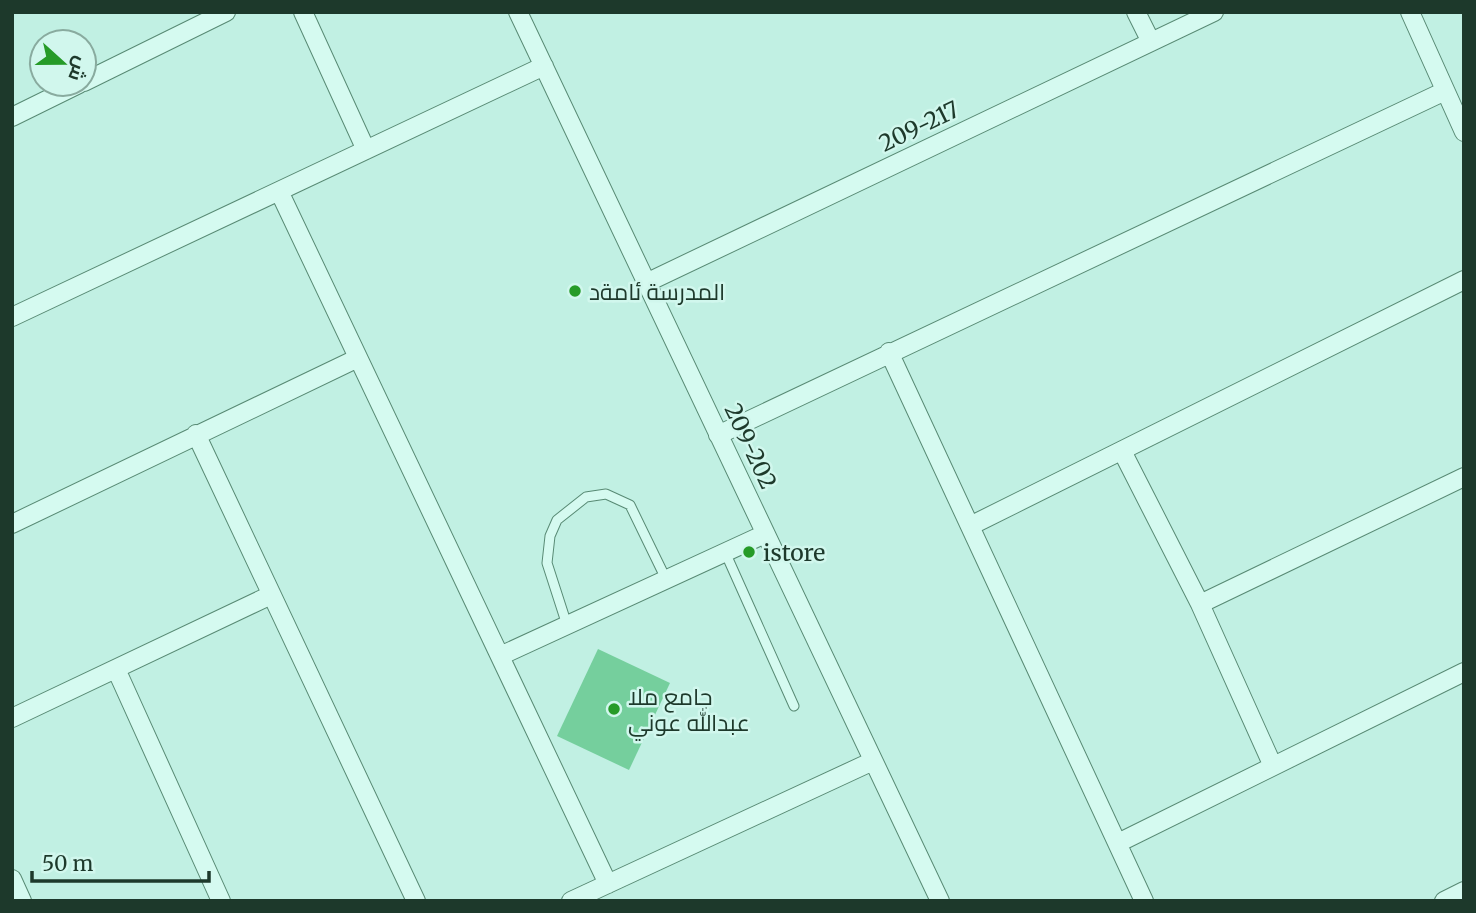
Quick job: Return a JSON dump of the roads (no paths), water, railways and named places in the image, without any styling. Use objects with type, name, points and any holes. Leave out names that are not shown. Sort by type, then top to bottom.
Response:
[{"type":"street","points":[[98,75],[226,12]]},
{"type":"street","points":[[303,12],[366,150]]},
{"type":"street","name":"209-202","points":[[518,12],[940,901]]},
{"type":"street","points":[[1136,12],[1150,42]]},
{"type":"street","name":"209-217","points":[[646,283],[1213,12]]},
{"type":"street","points":[[1410,12],[1464,132]]},
{"type":"street","points":[[12,317],[544,66]]},
{"type":"street","points":[[718,435],[1445,91]]},
{"type":"street","points":[[12,117],[51,98]]},
{"type":"street","points":[[279,191],[608,884]]},
{"type":"street","points":[[970,527],[1464,281]]},
{"type":"street","points":[[889,352],[1144,901]]},
{"type":"street","points":[[12,524],[358,358]]},
{"type":"street","points":[[196,434],[416,901]]},
{"type":"street","points":[[1122,451],[1200,604],[1272,764]]},
{"type":"street","points":[[1200,604],[1464,477]]},
{"type":"street","points":[[500,656],[765,534]]},
{"type":"street","points":[[12,718],[271,595]]},
{"type":"street","points":[[116,668],[221,901]]},
{"type":"street","points":[[1118,843],[1272,764],[1464,672]]},
{"type":"street","points":[[571,901],[873,761]]},
{"type":"street","points":[[12,879],[22,901]]},
{"type":"street","points":[[1444,901],[1464,891]]},
{"type":"lane","points":[[567,625],[547,563],[550,536],[557,520],[586,497],[606,494],[630,505],[666,579]]},
{"type":"lane","points":[[725,552],[794,706]]},
{"type":"place","name":"المدرسة ئامةد","points":[[575,291]]},
{"type":"place","name":"istore","points":[[749,552]]},
{"type":"place","name":"جامع ملا عبدالله عوني","points":[[614,709]]}]
